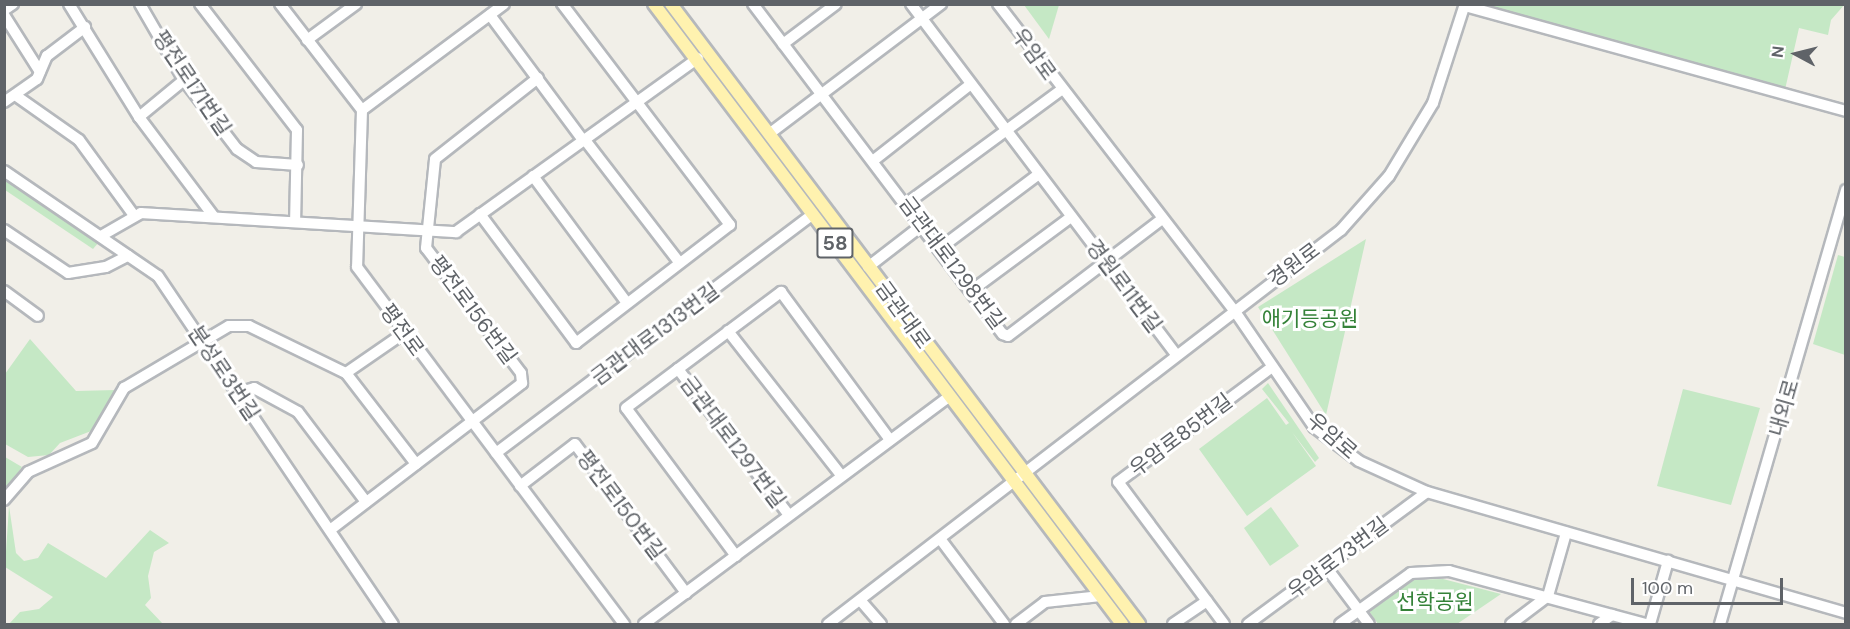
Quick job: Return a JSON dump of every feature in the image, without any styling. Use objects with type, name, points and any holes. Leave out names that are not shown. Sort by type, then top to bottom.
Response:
[{"type":"main road","name":"금관대로","points":[[654,4],[698,58],[1013,484],[1122,624]]},
{"type":"main road","name":"금관대로","points":[[670,4],[1139,624]]},
{"type":"street","points":[[4,10],[13,4]]},
{"type":"street","points":[[69,4],[139,117],[214,217]]},
{"type":"street","name":"평전로171번길","points":[[140,4],[184,80],[250,159],[298,165]]},
{"type":"street","points":[[200,4],[297,130],[295,222]]},
{"type":"street","points":[[280,4],[362,110],[504,4]]},
{"type":"street","points":[[307,40],[356,4]]},
{"type":"street","points":[[562,4],[637,104]]},
{"type":"street","name":"금관대로1298번길","points":[[753,4],[821,95],[874,160],[921,226],[1008,336],[1162,219]]},
{"type":"street","points":[[783,44],[836,4]]},
{"type":"street","name":"경원로11번길","points":[[911,4],[1176,355]]},
{"type":"street","points":[[769,134],[940,4]]},
{"type":"street","name":"우암로","points":[[998,4],[1061,90],[1234,310],[1271,368],[1314,427],[1359,461],[1427,492],[1845,613]]},
{"type":"street","points":[[1465,5],[1845,111]]},
{"type":"street","name":"경원로","points":[[828,624],[1026,475],[1176,355],[1341,230],[1389,176],[1433,103],[1465,5]]},
{"type":"street","points":[[4,15],[40,72]]},
{"type":"street","points":[[490,15],[679,262]]},
{"type":"street","points":[[4,102],[40,72],[47,56],[85,27]]},
{"type":"street","points":[[101,236],[133,214],[456,232],[698,58]]},
{"type":"street","name":"평전로156번길","points":[[470,422],[523,378],[426,248],[435,159],[538,78]]},
{"type":"street","points":[[139,117],[184,80]]},
{"type":"street","points":[[874,160],[971,84]]},
{"type":"street","points":[[906,204],[1006,128],[1061,90]]},
{"type":"street","points":[[15,95],[79,140],[133,214]]},
{"type":"street","name":"금관대로1313번길","points":[[480,214],[576,343],[730,225],[637,104]]},
{"type":"street","name":"평전로","points":[[362,110],[357,267],[470,422],[496,453],[624,624]]},
{"type":"street","name":"분성로3번길","points":[[4,171],[158,276],[393,624]]},
{"type":"street","points":[[939,249],[1039,174]]},
{"type":"street","points":[[533,176],[627,303]]},
{"type":"street","name":"내외로","points":[[1720,624],[1845,190]]},
{"type":"street","name":"금관대로1313번길","points":[[496,453],[813,214]]},
{"type":"street","points":[[971,291],[1071,217]]},
{"type":"street","points":[[868,267],[921,226]]},
{"type":"street","points":[[4,230],[68,273],[106,267],[128,256]]},
{"type":"street","points":[[4,291],[38,316]]},
{"type":"street","name":"금관대로1313번길","points":[[736,556],[626,408],[728,331],[781,292],[890,440]]},
{"type":"street","points":[[4,500],[28,472],[92,443],[124,388],[229,326],[249,326],[346,373],[416,464]]},
{"type":"street","points":[[728,331],[841,475]]},
{"type":"street","points":[[346,373],[404,333]]},
{"type":"street","name":"우암로85번길","points":[[1224,624],[1118,482],[1271,368]]},
{"type":"street","name":"금관대로1297번길","points":[[678,369],[789,515]]},
{"type":"street","points":[[237,393],[254,388],[298,411],[366,502]]},
{"type":"street","name":"금관대로1297번길","points":[[644,624],[948,397]]},
{"type":"street","points":[[330,530],[470,422]]},
{"type":"street","name":"평전로150번길","points":[[520,486],[575,444],[686,593]]},
{"type":"street","name":"우암로73번길","points":[[1248,624],[1427,492]]},
{"type":"street","points":[[1511,624],[1548,596],[1566,533]]},
{"type":"street","points":[[941,540],[1004,624]]},
{"type":"street","points":[[1650,624],[1668,561]]},
{"type":"street","points":[[1326,567],[1369,624]]},
{"type":"street","points":[[1340,624],[1411,573],[1449,571],[1645,624]]},
{"type":"street","points":[[1016,624],[1045,603],[1101,596]]},
{"type":"street","points":[[860,600],[881,624]]},
{"type":"street","points":[[1173,624],[1206,601]]},
{"type":"street","points":[[1599,624],[1612,615]]},
{"type":"green space","points":[[1845,4],[1831,20],[1828,35],[1799,28],[1784,94],[1486,5]]},
{"type":"green space","points":[[1024,5],[1059,5],[1049,39]]},
{"type":"green space","points":[[4,176],[99,242],[93,249],[5,190]]},
{"type":"green space","name":"애기등공원","points":[[1366,239],[1326,415],[1258,307]]},
{"type":"green space","points":[[1838,255],[1845,257],[1845,355],[1813,344]]},
{"type":"green space","points":[[30,339],[76,391],[116,390],[99,428],[60,443],[49,455],[28,457],[5,444],[5,374]]},
{"type":"green space","points":[[1268,383],[1319,458],[1315,462],[1292,432],[1316,466],[1247,516],[1199,449],[1267,398],[1286,425],[1289,423],[1262,389]]},
{"type":"green space","points":[[1683,389],[1760,408],[1731,505],[1657,486]]},
{"type":"green space","points":[[5,457],[22,467],[5,491]]},
{"type":"green space","points":[[9,506],[16,553],[24,561],[38,558],[48,543],[106,578],[150,530],[169,543],[154,552],[148,576],[151,598],[145,605],[163,624],[9,624],[20,612],[39,609],[53,597],[5,567]]},
{"type":"green space","points":[[1271,507],[1299,546],[1270,566],[1244,528]]},
{"type":"green space","name":"선학공원","points":[[1443,579],[1501,594],[1457,624],[1378,624],[1368,610],[1409,580]]}]
